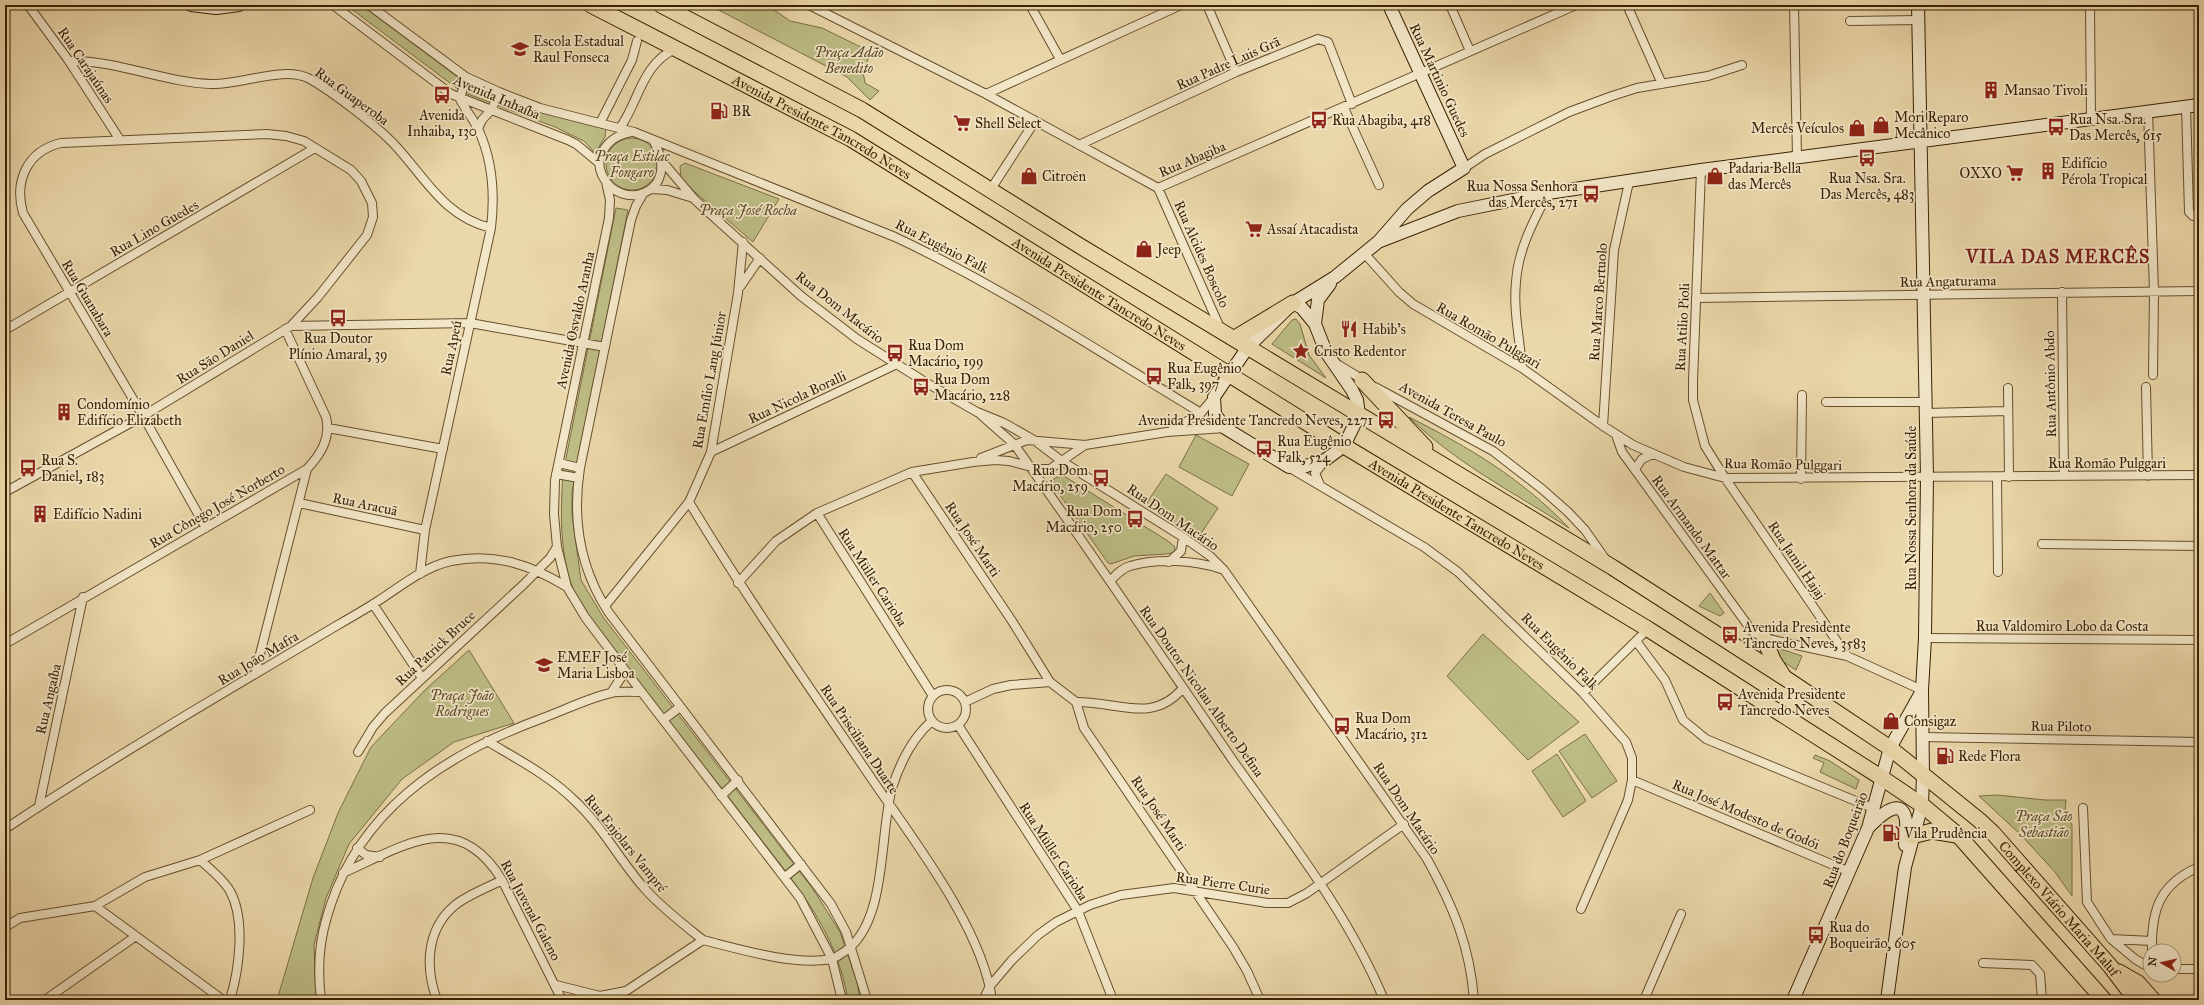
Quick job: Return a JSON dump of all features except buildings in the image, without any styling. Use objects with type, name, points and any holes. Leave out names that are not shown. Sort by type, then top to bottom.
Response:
[{"type":"highway","name":"Avenida Presidente Tancredo Neves","points":[[591,5],[851,139],[1344,446],[1648,629],[1922,805]]},
{"type":"highway","name":"Avenida Presidente Tancredo Neves","points":[[662,5],[862,110],[991,189],[1080,246],[1235,338],[1359,415],[1438,461],[1612,567],[1785,678],[1890,748],[1923,775]]},
{"type":"highway","points":[[1235,338],[1293,303]]},
{"type":"highway","points":[[1362,380],[1438,461]]},
{"type":"highway","points":[[1758,635],[1785,678]]},
{"type":"highway","name":"Complexo Viário Maria Maluf","points":[[1923,775],[1993,833],[2111,967],[2136,1000]]},
{"type":"highway","name":"Complexo Viário Maria Maluf","points":[[1922,805],[1959,836],[2104,1000]]},
{"type":"highway","points":[[1912,836],[1932,831],[1959,836]]},
{"type":"highway","points":[[2111,967],[2138,983],[2153,1000]]},
{"type":"highway","points":[[2079,971],[2095,1000]]},
{"type":"main road","points":[[190,5],[216,8],[239,5]]},
{"type":"main road","name":"Rua Martinio Guedes","points":[[1389,5],[1464,168]]},
{"type":"main road","name":"Rua Nossa Senhora da Saúde","points":[[1887,1000],[1904,867],[1922,805],[1923,775],[1922,690],[1925,638],[1927,477],[1920,142],[1919,11]]},
{"type":"main road","points":[[1378,242],[1458,211],[1548,193],[1701,170],[2199,104]]},
{"type":"main road","points":[[1214,397],[1248,347],[1293,303],[1334,277],[1378,242],[1407,209],[1428,191],[1464,168]]},
{"type":"main road","name":"Avenida Teresa Paulo","points":[[1315,324],[1320,296],[1334,277]]},
{"type":"main road","name":"Avenida Teresa Paulo","points":[[1293,303],[1302,308],[1315,324],[1320,341],[1333,362]]},
{"type":"main road","points":[[1289,467],[1303,467],[1325,460],[1344,446],[1359,415],[1357,400],[1333,362]]},
{"type":"main road","name":"Rua Eugênio Falk","points":[[1214,397],[1215,414],[1225,428],[1289,467]]},
{"type":"main road","name":"Rua do Boqueirão","points":[[1793,1000],[1868,828],[1875,809],[1890,748],[1922,690]]},
{"type":"main road","points":[[1868,828],[1889,810],[1894,808],[1902,811],[1906,821],[1904,867]]},
{"type":"street","name":"Rua Carajaúnas","points":[[28,5],[68,61],[120,140]]},
{"type":"street","name":"Avenida Inhaíba","points":[[333,5],[439,86],[460,99],[492,109],[576,144],[599,163]]},
{"type":"street","name":"Avenida Inhaíba","points":[[369,5],[466,77],[540,108],[634,132]]},
{"type":"street","name":"Rua Abagiba","points":[[809,5],[986,94],[1158,188],[1344,108],[1576,5]]},
{"type":"street","points":[[1030,5],[1060,58]]},
{"type":"street","points":[[986,94],[1060,58],[1181,5]]},
{"type":"street","points":[[1207,5],[1236,72]]},
{"type":"street","points":[[1450,5],[1470,51]]},
{"type":"street","points":[[1627,5],[1662,84]]},
{"type":"street","points":[[1794,5],[1797,158]]},
{"type":"street","points":[[2090,5],[2091,118]]},
{"type":"street","points":[[1850,21],[1919,11]]},
{"type":"street","name":"Rua Padre Luis Grã","points":[[1079,145],[1236,72],[1322,39],[1328,42],[1352,104]]},
{"type":"street","points":[[600,123],[632,60],[637,41]]},
{"type":"street","points":[[620,128],[649,68],[665,53],[675,49]]},
{"type":"street","name":"Rua Guaperoba","points":[[68,61],[107,64],[211,84],[233,84],[274,74],[305,77],[344,104],[388,139],[448,206],[467,220],[491,228]]},
{"type":"street","points":[[1464,168],[1485,154],[1569,112],[1637,88],[1708,76],[1742,65]]},
{"type":"street","points":[[460,99],[466,77]]},
{"type":"street","points":[[478,129],[484,118],[492,109],[499,92]]},
{"type":"street","name":"Rua Apeú","points":[[420,574],[425,530],[491,228],[493,208],[492,173],[489,156],[478,129],[460,99]]},
{"type":"street","points":[[2186,106],[2189,212],[2193,216],[2199,216]]},
{"type":"street","points":[[1344,108],[1379,185]]},
{"type":"street","points":[[2148,111],[2154,291],[2153,375]]},
{"type":"street","points":[[991,189],[1035,121]]},
{"type":"street","points":[[634,132],[653,140],[662,161],[659,181],[652,189],[643,194],[625,194],[615,190],[606,182],[599,163],[604,147],[613,138],[634,132]]},
{"type":"street","points":[[120,140],[277,134],[294,138],[315,148],[351,170],[361,181],[372,203],[373,217],[367,235],[318,297],[288,328]]},
{"type":"street","name":"Rua Guanabara","points":[[120,140],[79,141],[50,145],[34,157],[21,180],[19,199],[22,213],[70,291],[206,528]]},
{"type":"street","name":"Rua Eugênio Falk","points":[[653,140],[895,237],[926,252],[989,286],[1200,413]]},
{"type":"street","name":"Rua Lino Guedes","points":[[5,330],[219,206],[315,148]]},
{"type":"street","name":"Rua Dom Macário","points":[[662,161],[695,200],[823,314],[895,365],[978,412],[1004,423],[1034,440],[1063,462],[1183,537],[1210,556],[1224,570],[1404,824],[1427,859],[1444,889],[1465,941],[1474,1000]]},
{"type":"street","name":"Rua Atilio Pioli","points":[[1701,170],[1693,400],[1705,446],[1725,478]]},
{"type":"street","name":"Avenida Osvaldo Aranha","points":[[567,587],[557,547],[554,514],[556,474],[609,218],[610,200],[606,182]]},
{"type":"street","name":"Rua Marco Bertuolo","points":[[1603,426],[1614,250],[1629,182]]},
{"type":"street","name":"Rua Alcides Boscolo","points":[[1158,188],[1221,330]]},
{"type":"street","name":"Rua Dom Macário","points":[[652,189],[667,190],[695,200]]},
{"type":"street","points":[[1522,368],[1516,302],[1517,269],[1524,243],[1548,193]]},
{"type":"street","points":[[643,194],[636,206],[631,220],[580,468],[576,492],[577,520],[581,549],[597,591],[605,606],[680,707],[738,780],[831,904],[852,947],[867,1000]]},
{"type":"street","name":"Rua Emílio Lang Júnior","points":[[605,606],[689,502],[711,452],[738,292],[743,242]]},
{"type":"street","name":"Rua Romão Pulggari","points":[[1364,253],[1399,292],[1413,304],[1522,368],[1616,435],[1653,454],[1684,467],[1725,478],[1801,479],[2199,475]]},
{"type":"street","name":"Rua Emílio Lang Júnior","points":[[738,292],[745,277],[760,258]]},
{"type":"street","name":"Rua Angaturama","points":[[1696,298],[2199,291]]},
{"type":"street","name":"Rua Antônio Abdo","points":[[2062,292],[2064,476]]},
{"type":"street","points":[[288,328],[470,323],[605,347]]},
{"type":"street","points":[[288,328],[326,417],[328,428],[443,449]]},
{"type":"street","name":"Rua São Daniel","points":[[5,492],[143,416],[288,328]]},
{"type":"street","name":"Avenida Teresa Paulo","points":[[1333,362],[1362,380],[1493,451],[1542,489],[1568,512],[1585,530],[1612,567]]},
{"type":"street","name":"Rua Nicola Boralli","points":[[711,452],[895,365]]},
{"type":"street","points":[[2146,387],[2148,476]]},
{"type":"street","points":[[2008,388],[2008,477]]},
{"type":"street","points":[[1801,479],[1802,395]]},
{"type":"street","points":[[1167,432],[1185,424],[1200,413],[1214,397]]},
{"type":"street","points":[[1826,402],[2008,411]]},
{"type":"street","name":"Rua Doutor Nicolau Alberto Defina","points":[[978,412],[1014,444],[1110,581],[1345,922],[1372,972],[1384,1000]]},
{"type":"street","name":"Rua Cônego José Norberto","points":[[5,644],[83,597],[307,469],[321,452],[325,443],[328,428]]},
{"type":"street","points":[[973,462],[1014,444],[1027,440],[1085,445],[1167,432],[1225,428]]},
{"type":"street","name":"Rua Armando Mattar","points":[[1616,435],[1622,452],[1758,635]]},
{"type":"street","points":[[738,583],[776,541],[817,513],[912,472],[973,462],[1010,461],[1038,469],[1050,469],[1063,462],[1085,445]]},
{"type":"street","points":[[1635,469],[1642,459],[1653,454]]},
{"type":"street","points":[[1322,487],[1316,479],[1315,473],[1316,468],[1325,460]]},
{"type":"street","points":[[559,463],[580,468]]},
{"type":"street","name":"Rua Eugênio Falk","points":[[1289,467],[1424,547],[1458,572],[1583,693],[1626,742],[1632,758],[1632,780],[1624,813],[1581,909]]},
{"type":"street","points":[[255,674],[307,469]]},
{"type":"street","name":"Rua José Marti","points":[[912,472],[1012,621],[1050,682]]},
{"type":"street","points":[[556,474],[579,478]]},
{"type":"street","points":[[1997,477],[1998,572]]},
{"type":"street","name":"Rua Jamil Hajaj","points":[[1725,478],[1847,656]]},
{"type":"street","name":"Rua Aracuã","points":[[299,502],[425,530]]},
{"type":"street","name":"Rua Prisciliana Duarte","points":[[689,502],[738,583],[936,875],[973,939],[990,986],[992,1000]]},
{"type":"street","name":"Rua Müller Carioba","points":[[817,513],[933,696]]},
{"type":"street","points":[[1169,562],[1181,551],[1183,537]]},
{"type":"street","points":[[2042,544],[2199,546]]},
{"type":"street","points":[[537,570],[550,558],[557,547]]},
{"type":"street","name":"Rua João Mafra","points":[[5,829],[38,806],[373,604],[420,574],[438,565],[474,558],[499,558],[519,563],[537,570],[567,587]]},
{"type":"street","points":[[1110,581],[1129,566],[1169,562],[1195,562],[1224,570]]},
{"type":"street","name":"Rua Patrick Bruce","points":[[358,752],[373,727],[422,678],[537,570]]},
{"type":"street","points":[[567,587],[585,617],[641,692],[785,877],[820,933],[832,960],[842,1000]]},
{"type":"street","name":"Rua Angaíba","points":[[38,806],[83,597]]},
{"type":"street","points":[[373,604],[422,678]]},
{"type":"street","points":[[1583,693],[1648,629]]},
{"type":"street","points":[[1758,635],[1847,656],[1922,690]]},
{"type":"street","name":"Rua Valdomiro Lobo da Costa","points":[[1925,638],[2199,640]]},
{"type":"street","points":[[1636,641],[1665,680],[1683,720],[1706,739],[1875,809]]},
{"type":"street","points":[[610,693],[622,676],[624,669]]},
{"type":"street","points":[[965,702],[993,689],[1005,686],[1050,682],[1076,702],[1092,702],[1136,709],[1159,707],[1174,698],[1183,688]]},
{"type":"street","points":[[943,690],[954,691],[962,697],[965,702],[966,715],[958,725],[947,729],[942,728],[932,721],[928,711],[933,696],[943,690]]},
{"type":"street","points":[[321,1000],[320,940],[326,915],[343,873],[357,848],[377,821],[397,800],[427,776],[456,757],[487,741],[517,728],[610,693],[641,692]]},
{"type":"street","name":"Rua José Marti","points":[[1076,702],[1084,728],[1197,892],[1247,971],[1260,1000]]},
{"type":"street","points":[[663,720],[680,707]]},
{"type":"street","points":[[556,985],[588,994],[615,994],[626,991],[703,940],[792,959],[832,960],[852,947],[871,915],[882,862],[892,789],[902,760],[922,729],[932,721]]},
{"type":"street","name":"Rua Müller Carioba","points":[[958,725],[1078,911],[1113,1000]]},
{"type":"street","name":"Rua Piloto","points":[[1922,737],[2199,742]]},
{"type":"street","name":"Rua Enjolars Vampré","points":[[487,741],[555,783],[574,800],[592,818],[644,889],[664,909],[703,940]]},
{"type":"street","points":[[721,796],[738,780]]},
{"type":"street","name":"Rua José Modesto de Godói","points":[[1632,780],[1850,872]]},
{"type":"street","points":[[2083,808],[2085,893],[2089,907],[2111,939],[2142,963]]},
{"type":"street","points":[[5,927],[20,918],[95,906],[145,877],[200,860],[310,810]]},
{"type":"street","name":"Rua Pierre Curie","points":[[983,1000],[990,986],[1012,960],[1038,935],[1056,922],[1108,898],[1140,891],[1174,888],[1267,903],[1283,904],[1294,901],[1404,824]]},
{"type":"street","name":"Rua Juvenal Galeno","points":[[343,873],[426,838],[441,837],[452,839],[473,847],[491,862],[502,880],[556,985]]},
{"type":"street","points":[[357,848],[366,855],[381,857]]},
{"type":"street","points":[[200,860],[222,881],[233,898],[239,928],[239,955],[238,970],[230,1000]]},
{"type":"street","points":[[785,877],[801,864]]},
{"type":"street","points":[[2111,939],[2152,941],[2155,910],[2161,898],[2172,884],[2199,867]]},
{"type":"street","points":[[437,1000],[432,988],[429,954],[433,936],[441,920],[454,906],[502,880]]},
{"type":"street","points":[[95,906],[223,1000]]},
{"type":"street","points":[[1644,1000],[1681,914]]},
{"type":"street","points":[[45,1000],[136,936]]},
{"type":"street","points":[[1983,963],[2032,965],[2040,974],[2042,1000]]},
{"type":"street","points":[[2182,969],[2199,969]]},
{"type":"street","points":[[556,985],[562,1000]]},
{"type":"street","points":[[572,1000],[588,994]]},
{"type":"green space","points":[[346,5],[361,5],[459,78],[532,110],[606,129],[605,137],[595,153],[584,141],[555,127],[462,92]]},
{"type":"green space","name":"Praça Adão Benedito","points":[[709,5],[767,5],[790,21],[822,28],[871,52],[863,72],[865,83],[879,91],[870,100],[847,77]]},
{"type":"green space","name":"Praça Estilac Fongaro","points":[[627,138],[637,138],[647,142],[654,149],[658,159],[658,169],[654,179],[647,186],[637,190],[627,190],[617,186],[610,179],[606,169],[606,159],[610,149],[617,142]]},
{"type":"green space","name":"Praça José Rocha","points":[[685,163],[779,199],[753,242],[681,180],[680,166]]},
{"type":"green space","points":[[616,208],[628,210],[572,492],[572,515],[581,580],[603,617],[813,889],[840,932],[857,982],[860,1000],[848,1000],[842,975],[825,931],[801,892],[594,627],[581,606],[568,575],[563,541],[561,507],[563,473]]},
{"type":"green space","points":[[1296,319],[1300,324],[1309,355],[1326,378],[1272,344],[1292,320]]},
{"type":"green space","points":[[1409,417],[1453,440],[1494,465],[1532,494],[1569,528],[1486,477],[1446,449]]},
{"type":"green space","points":[[1196,435],[1249,464],[1232,496],[1179,467]]},
{"type":"green space","points":[[1166,474],[1218,508],[1198,538],[1146,504]]},
{"type":"green space","points":[[1059,476],[1064,476],[1168,541],[1175,547],[1174,552],[1167,554],[1134,556],[1111,564],[1108,563],[1050,481]]},
{"type":"green space","points":[[1710,593],[1724,613],[1720,616],[1699,606]]},
{"type":"green space","points":[[1483,634],[1579,722],[1528,760],[1447,676]]},
{"type":"green space","points":[[1778,648],[1802,656],[1796,670],[1776,657],[1776,650]]},
{"type":"green space","name":"Praça João Rodrigues","points":[[469,650],[514,723],[454,742],[402,779],[349,844],[326,898],[314,945],[316,1000],[277,1000],[313,878],[338,813],[371,747],[425,690]]},
{"type":"green space","points":[[1585,734],[1617,781],[1592,798],[1559,751]]},
{"type":"green space","points":[[1557,754],[1586,801],[1563,817],[1532,771]]},
{"type":"green space","points":[[1815,755],[1830,761],[1859,780],[1856,789],[1820,772],[1824,763],[1813,758]]},
{"type":"green space","name":"Praça São Sebastião","points":[[1997,795],[2045,800],[2066,800],[2065,812],[2072,825],[2072,896],[2055,872],[2021,835],[1979,796]]},
{"type":"place","name":"Escola Estadual Raul Fonseca","points":[[520,49]]},
{"type":"place","name":"Mansao Tivoli","points":[[1991,90]]},
{"type":"place","name":"Avenida Inhaiba, 130","points":[[442,95]]},
{"type":"place","name":"BR","points":[[719,111]]},
{"type":"place","name":"Rua Abagiba, 418","points":[[1319,120]]},
{"type":"place","name":"Shell Select","points":[[962,123]]},
{"type":"place","name":"Mori Reparo Mecânico","points":[[1881,125]]},
{"type":"place","name":"Rua Nsa. Sra. Das Mercês, 615","points":[[2056,127]]},
{"type":"place","name":"Mercês Veículos","points":[[1857,128]]},
{"type":"place","name":"Rua Nsa. Sra. Das Mercês, 483","points":[[1867,158]]},
{"type":"place","name":"Edifício Pérola Tropical","points":[[2048,171]]},
{"type":"place","name":"OXXO","points":[[2015,173]]},
{"type":"place","name":"Citroën","points":[[1029,176]]},
{"type":"place","name":"Padaria Bella das Mercês","points":[[1715,176]]},
{"type":"place","name":"Rua Nossa Senhora das Mercês, 271","points":[[1591,194]]},
{"type":"place","name":"Assaí Atacadista","points":[[1254,229]]},
{"type":"place","name":"Jeep","points":[[1144,249]]},
{"type":"place","name":"Rua Doutor Plínio Amaral, 39","points":[[338,318]]},
{"type":"place","name":"Habib's","points":[[1349,329]]},
{"type":"place","name":"Cristo Redentor","points":[[1301,351]]},
{"type":"place","name":"Rua Dom Macário, 199","points":[[895,353]]},
{"type":"place","name":"Rua Eugênio Falk, 397","points":[[1154,376]]},
{"type":"place","name":"Rua Dom Macário, 228","points":[[921,387]]},
{"type":"place","name":"Condomínio Edifício Elizabeth","points":[[64,412]]},
{"type":"place","name":"Avenida Presidente Tancredo Neves, 2271","points":[[1386,420]]},
{"type":"place","name":"Rua Eugênio Falk, 524","points":[[1264,449]]},
{"type":"place","name":"Rua S. Daniel, 183","points":[[28,468]]},
{"type":"place","name":"Rua Dom Macário, 259","points":[[1101,478]]},
{"type":"place","name":"Edifício Nadini","points":[[40,514]]},
{"type":"place","name":"Rua Dom Macário, 250","points":[[1135,519]]},
{"type":"place","name":"Avenida Presidente Tancredo Neves, 3583","points":[[1730,635]]},
{"type":"place","name":"EMEF José Maria Lisboa","points":[[544,665]]},
{"type":"place","name":"Avenida Presidente Tancredo Neves","points":[[1725,702]]},
{"type":"place","name":"Consigaz","points":[[1891,721]]},
{"type":"place","name":"Rua Dom Macário, 312","points":[[1342,726]]},
{"type":"place","name":"Rede Flora","points":[[1945,756]]},
{"type":"place","name":"Vila Prudência","points":[[1891,833]]},
{"type":"place","name":"Rua do Boqueirão, 605","points":[[1816,935]]},
{"type":"district","name":"VILA DAS MERCÊS","points":[[2058,257]]}]
